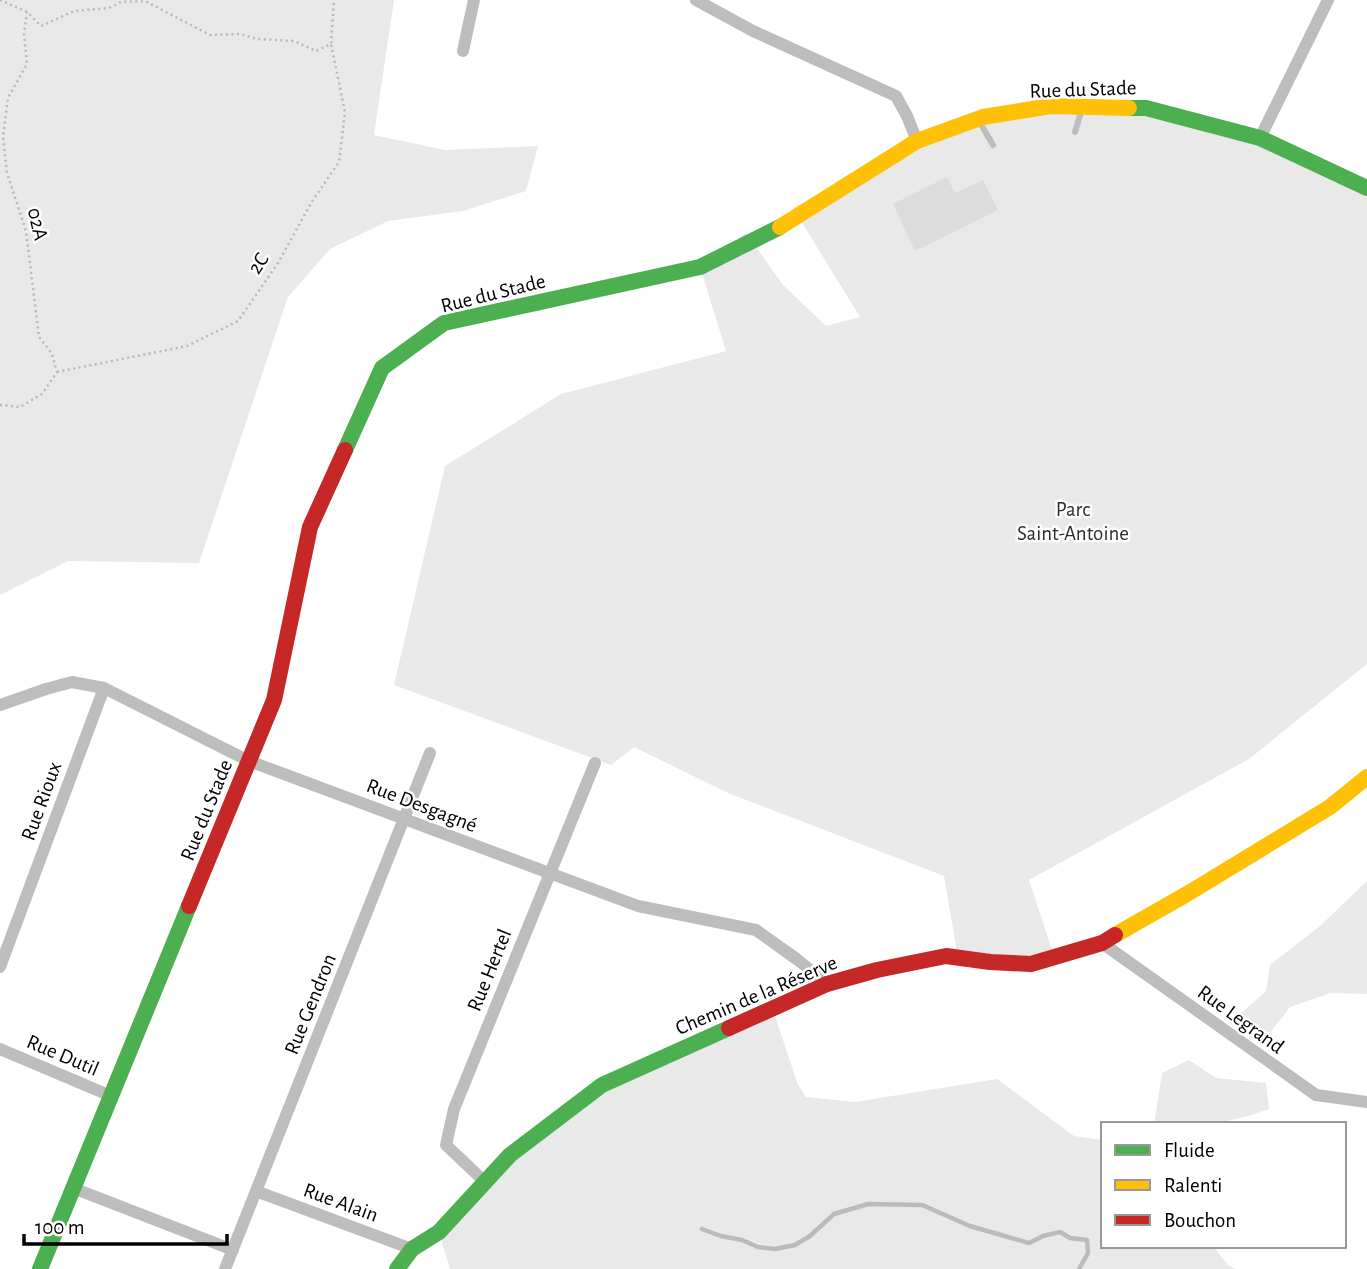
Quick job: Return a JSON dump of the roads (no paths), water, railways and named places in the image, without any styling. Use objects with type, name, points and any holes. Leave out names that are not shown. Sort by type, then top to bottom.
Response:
[{"type":"street","points":[[463,51],[474,0]]},
{"type":"street","points":[[695,0],[753,31],[896,96],[917,141]]},
{"type":"street","points":[[1260,138],[1328,0]]},
{"type":"street","name":"Rue du Stade","points":[[40,1269],[274,700],[310,527],[382,368],[444,323],[700,267],[770,233],[917,141],[978,120],[1051,106],[1146,108],[1260,138],[1367,188]]},
{"type":"street","name":"Rue Desgagné","points":[[0,705],[46,688],[72,682],[104,688],[249,761],[638,906],[756,930],[827,984]]},
{"type":"street","name":"Rue Rioux","points":[[0,965],[104,688]]},
{"type":"street","name":"Rue Gendron","points":[[225,1269],[430,753]]},
{"type":"street","name":"Rue Hertel","points":[[485,1182],[446,1145],[454,1108],[595,763]]},
{"type":"street","name":"Chemin de la Réserve","points":[[397,1269],[412,1249],[439,1232],[510,1155],[602,1085],[827,984],[877,970],[946,956],[1031,964],[1102,943],[1330,807],[1367,777]]},
{"type":"street","name":"Rue Legrand","points":[[1102,943],[1316,1095],[1367,1102]]},
{"type":"street","name":"Rue Dutil","points":[[0,1049],[111,1096]]},
{"type":"street","points":[[73,1188],[233,1250]]},
{"type":"street","name":"Rue Alain","points":[[256,1191],[412,1249]]},
{"type":"lane","points":[[1075,132],[1083,107]]},
{"type":"lane","points":[[978,120],[993,145]]},
{"type":"waterway","points":[[702,1229],[758,1247],[775,1249],[795,1245],[810,1236],[834,1214],[868,1204],[922,1205],[970,1226],[1029,1243],[1060,1232],[1070,1238],[1087,1240],[1088,1253],[1079,1269]]},
{"type":"park label","name":"Parc Saint-Antoine","points":[[1073,521]]}]
